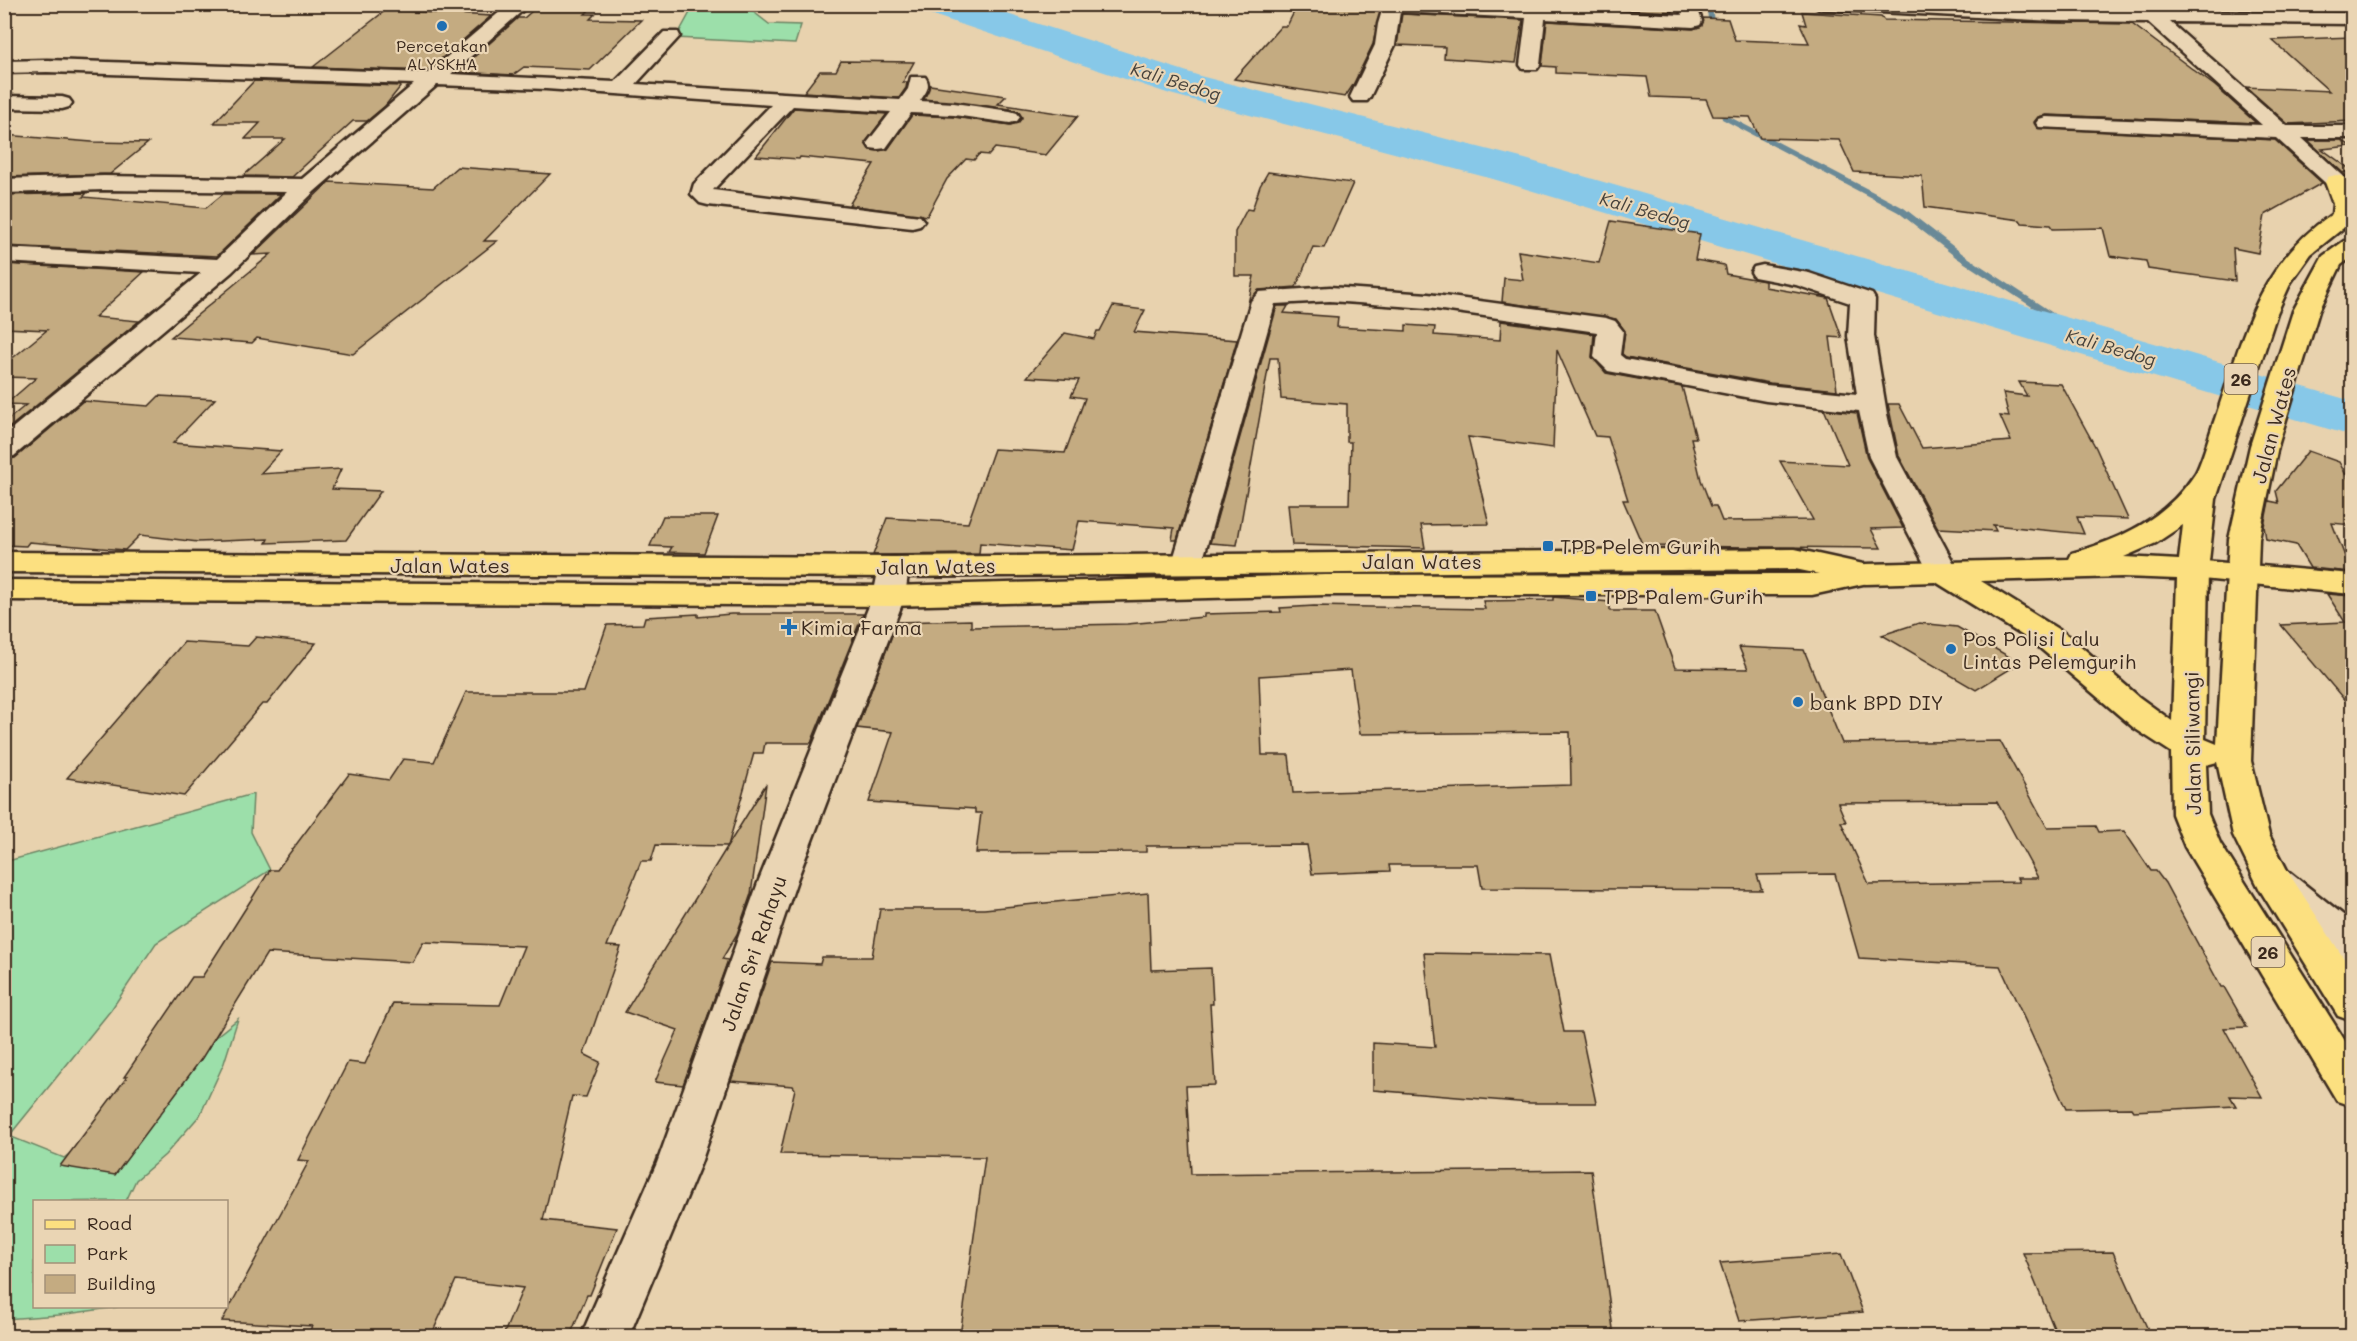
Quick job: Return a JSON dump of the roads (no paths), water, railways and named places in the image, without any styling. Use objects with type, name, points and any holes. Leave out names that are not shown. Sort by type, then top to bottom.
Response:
[{"type":"main road","name":"Jalan Wates","points":[[2193,570],[2201,499],[2264,314],[2279,281],[2303,249],[2347,199]]},
{"type":"main road","name":"Jalan Wates","points":[[4,562],[891,582],[1326,585],[1812,585],[1866,574],[2123,567],[2241,575],[2244,539],[2264,446],[2306,311],[2331,261],[2352,246]]},
{"type":"main road","points":[[2047,569],[2090,558],[2156,530],[2177,515],[2210,472]]},
{"type":"main road","name":"Jalan Wates","points":[[4,590],[891,582],[1187,563],[1795,559],[1866,574]]},
{"type":"main road","name":"Jalan Siliwangi","points":[[2193,570],[2188,747],[2190,814],[2203,847],[2352,1088]]},
{"type":"main road","points":[[1944,573],[2056,643],[2160,729],[2188,747],[2234,761]]},
{"type":"main road","points":[[2241,575],[2352,584]]},
{"type":"main road","name":"26","points":[[2241,575],[2234,761],[2244,815],[2273,880],[2352,1004]]},
{"type":"street","points":[[5,449],[223,267],[307,186],[521,4]]},
{"type":"street","points":[[1360,97],[1385,45],[1387,24],[1393,5],[1536,15],[1693,21],[1687,4]]},
{"type":"street","points":[[1819,4],[1970,13],[2154,18],[2352,18]]},
{"type":"street","points":[[2283,4],[2300,17]]},
{"type":"street","points":[[1530,65],[1536,15]]},
{"type":"street","points":[[2154,18],[2280,132],[2347,199]]},
{"type":"street","points":[[620,89],[671,36]]},
{"type":"street","points":[[4,67],[47,66],[222,74],[546,83],[906,108],[954,109],[1010,117]]},
{"type":"street","points":[[878,143],[906,108],[918,89],[918,81]]},
{"type":"street","points":[[787,100],[702,189],[702,194],[708,198],[912,221]]},
{"type":"street","points":[[4,102],[62,103]]},
{"type":"street","points":[[2046,123],[2280,132],[2352,132]]},
{"type":"street","points":[[4,186],[104,183],[307,186]]},
{"type":"street","points":[[4,205],[29,185]]},
{"type":"street","points":[[4,255],[223,267]]},
{"type":"street","points":[[1762,272],[1800,278],[1863,299],[1861,336],[1871,404],[1883,457],[1944,573]]},
{"type":"street","points":[[1187,563],[1263,301],[1270,296],[1330,294],[1428,301],[1606,326],[1610,331],[1608,357],[1617,365],[1766,393],[1871,404]]},
{"type":"street","name":"Jalan Sri Rahayu","points":[[605,1336],[679,1163],[778,880],[891,582]]},
{"type":"street","points":[[2273,880],[2332,925],[2352,948]]},
{"type":"waterway","name":"Kali Bedog","points":[[937,4],[1185,85],[1509,169],[2352,419]]},
{"type":"waterway","points":[[1709,4],[1713,32]]},
{"type":"waterway","points":[[1721,100],[1725,117],[1901,210],[1960,256],[2092,342]]},
{"type":"place","name":"Percetakan ALYSKHA","points":[[442,26]]},
{"type":"place","name":"TPB Pelem Gurih","points":[[1548,546]]},
{"type":"place","name":"TPB Palem Gurih","points":[[1591,596]]},
{"type":"place","name":"Kimia Farma","points":[[789,627]]},
{"type":"place","name":"Pos Polisi Lalu Lintas Pelemgurih","points":[[1951,649]]},
{"type":"place","name":"bank BPD DIY","points":[[1798,702]]}]
